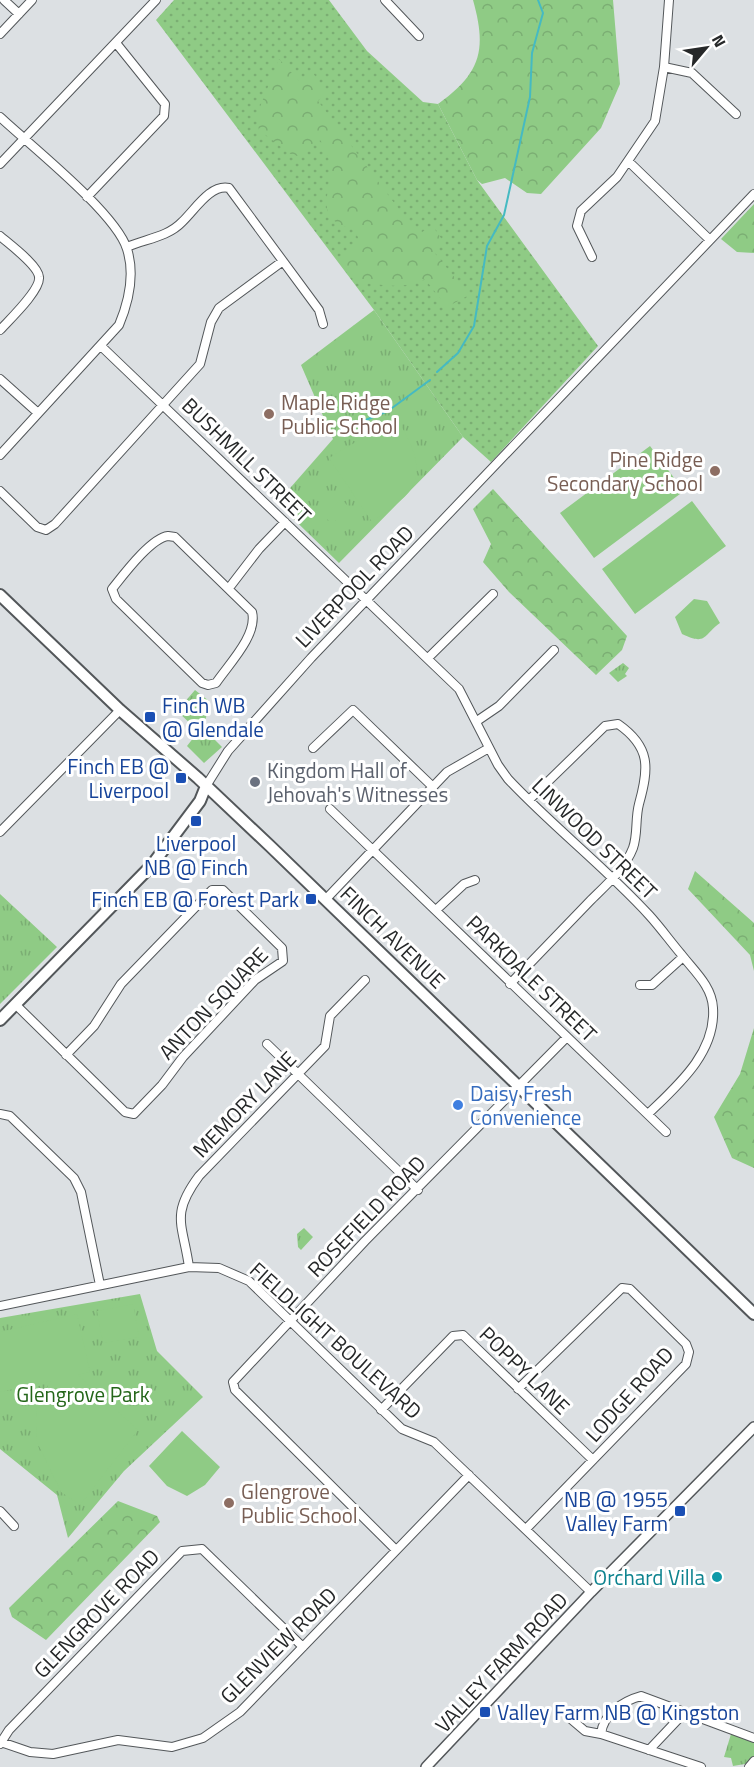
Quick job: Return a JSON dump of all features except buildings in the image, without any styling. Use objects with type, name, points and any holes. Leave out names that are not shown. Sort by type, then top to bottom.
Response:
[{"type":"main road","name":"FINCH AVENUE","points":[[0,595],[120,710],[206,786],[326,899],[754,1314]]},
{"type":"main road","name":"LIVERPOOL ROAD","points":[[0,1020],[152,865],[200,801],[206,786]]},
{"type":"street","points":[[4,0],[19,14]]},
{"type":"street","points":[[0,34],[32,0]]},
{"type":"street","points":[[0,164],[156,0]]},
{"type":"street","points":[[385,0],[419,36]]},
{"type":"street","points":[[592,257],[577,226],[581,211],[617,177],[655,121],[664,67],[669,0]]},
{"type":"street","points":[[87,197],[164,116],[165,104],[116,43]]},
{"type":"street","points":[[664,67],[692,73],[736,114]]},
{"type":"street","points":[[0,117],[113,223],[127,247],[131,267],[126,308],[119,325],[0,454]]},
{"type":"street","points":[[628,161],[711,240]]},
{"type":"street","points":[[127,247],[166,233],[180,225],[213,190],[221,186],[229,188],[319,310],[323,324]]},
{"type":"street","name":"LIVERPOOL ROAD","points":[[206,786],[228,751],[260,714],[754,194]]},
{"type":"street","points":[[0,236],[35,268],[39,277],[37,288],[0,330]]},
{"type":"street","points":[[0,491],[37,527],[46,530],[55,524],[200,364],[211,322],[219,308],[283,261]]},
{"type":"street","name":"BUSHMILL STREET","points":[[102,346],[367,600]]},
{"type":"street","points":[[0,379],[38,413]]},
{"type":"street","points":[[229,588],[285,522]]},
{"type":"street","points":[[168,536],[176,537],[229,588],[252,612],[254,620],[250,632],[216,683],[208,685],[116,599],[112,589],[147,550],[161,537],[168,536]]},
{"type":"street","points":[[428,658],[494,594]]},
{"type":"street","name":"LINWOOD STREET","points":[[367,600],[459,689],[502,772],[649,915],[704,982],[711,995],[713,1009],[711,1024],[699,1059],[690,1073],[648,1114]]},
{"type":"street","points":[[477,720],[499,706],[554,650]]},
{"type":"street","points":[[0,832],[120,710]]},
{"type":"street","points":[[313,748],[353,710],[433,787]]},
{"type":"street","points":[[510,984],[612,878],[632,850],[637,832],[637,812],[646,777],[646,761],[639,744],[630,732],[618,724],[605,726],[529,800]]},
{"type":"street","points":[[326,899],[447,772],[489,748]]},
{"type":"street","name":"PARKDALE STREET","points":[[330,809],[666,1132]]},
{"type":"street","points":[[436,910],[464,884],[475,880]]},
{"type":"street","name":"ANTON SQUARE","points":[[15,1004],[66,1055],[125,1112],[134,1114],[162,1085],[183,1057],[255,980],[283,961],[282,948],[223,890],[212,890],[121,984],[94,1026],[66,1055]]},
{"type":"street","points":[[640,985],[652,985],[683,957]]},
{"type":"street","name":"MEMORY LANE","points":[[189,1267],[179,1224],[187,1192],[325,1046],[330,1016],[365,980]]},
{"type":"street","name":"ROSEFIELD ROAD","points":[[396,1550],[235,1390],[233,1382],[289,1321],[566,1038]]},
{"type":"street","points":[[267,1044],[418,1190]]},
{"type":"street","points":[[0,1114],[10,1116],[78,1185],[100,1285]]},
{"type":"street","name":"FIELDLIGHT BOULEVARD","points":[[0,1306],[189,1267],[219,1268],[235,1273],[249,1281],[402,1429],[434,1442],[591,1592]]},
{"type":"street","name":"LODGE ROAD","points":[[518,1389],[622,1288],[630,1289],[686,1344],[689,1352],[686,1364],[526,1529]]},
{"type":"street","name":"POPPY LANE","points":[[381,1410],[453,1336],[463,1335],[593,1460]]},
{"type":"street","name":"VALLEY FARM ROAD","points":[[426,1767],[591,1592],[754,1427]]},
{"type":"street","name":"GLENVIEW ROAD","points":[[1,1743],[30,1752],[53,1754],[118,1740],[172,1747],[203,1738],[240,1712],[469,1475]]},
{"type":"street","points":[[0,1511],[14,1526]]},
{"type":"street","name":"GLENGROVE ROAD","points":[[1,1743],[9,1730],[182,1551],[202,1549],[303,1647]]},
{"type":"street","points":[[601,1734],[608,1716],[627,1700],[641,1696],[754,1738]]},
{"type":"street","points":[[649,1750],[684,1713]]},
{"type":"street","points":[[572,1720],[585,1731],[601,1734],[701,1767]]},
{"type":"street","points":[[749,1767],[754,1761]]},
{"type":"green space","points":[[174,0],[329,0],[367,51],[423,102],[438,104],[477,180],[598,346],[491,462],[463,437],[374,310],[156,20]]},
{"type":"green space","points":[[473,0],[613,0],[620,84],[601,128],[541,194],[527,193],[505,178],[482,184],[477,180],[438,104],[464,82],[477,59],[479,33]]},
{"type":"green space","points":[[279,59],[302,84],[313,73],[326,92],[318,101],[418,235],[432,225],[443,241],[433,251],[469,295],[447,307],[425,279],[400,286],[356,281],[338,258],[359,240],[354,229],[338,223],[330,215],[327,206],[330,168],[328,154],[320,140],[312,144],[304,157],[292,155],[259,130],[256,117]]},
{"type":"green space","points":[[754,204],[754,253],[737,252],[721,239]]},
{"type":"green space","points":[[374,310],[463,437],[339,563],[277,503],[333,439],[301,365]]},
{"type":"green space","points":[[396,418],[414,454],[416,474],[414,483],[405,496],[372,522],[329,458]]},
{"type":"green space","points":[[650,446],[684,491],[594,558],[560,513]]},
{"type":"green space","points":[[493,489],[627,636],[622,650],[596,675],[509,592],[483,562],[491,544],[473,509]]},
{"type":"green space","points":[[341,499],[349,507],[332,524],[324,516]]},
{"type":"green space","points":[[692,501],[726,546],[635,614],[602,569]]},
{"type":"green space","points":[[351,509],[359,517],[342,534],[334,526]]},
{"type":"green space","points":[[694,599],[707,601],[720,623],[701,639],[682,634],[675,617]]},
{"type":"green space","points":[[623,663],[629,668],[625,674],[627,676],[618,682],[609,673]]},
{"type":"green space","points":[[195,690],[209,701],[204,729],[222,747],[204,763],[187,746],[194,737],[194,727],[177,711]]},
{"type":"green space","points":[[695,871],[754,923],[754,971],[750,955],[688,889]]},
{"type":"green space","points":[[0,894],[57,947],[0,1004]]},
{"type":"green space","points":[[754,1028],[754,1168],[732,1158],[714,1117],[740,1074]]},
{"type":"green space","points":[[304,1228],[313,1237],[301,1250],[298,1247],[297,1234]]},
{"type":"green space","name":"Glengrove Park","points":[[140,1294],[157,1351],[203,1397],[124,1471],[68,1538],[57,1495],[0,1449],[0,1318]]},
{"type":"green space","points":[[133,1304],[139,1337],[103,1343],[97,1311]]},
{"type":"green space","points":[[77,1314],[90,1372],[78,1375],[138,1430],[80,1505],[61,1492],[36,1440],[37,1403],[51,1381],[0,1392],[0,1332]]},
{"type":"green space","points":[[182,1431],[220,1467],[205,1485],[187,1496],[167,1486],[149,1466]]},
{"type":"green space","points":[[118,1501],[157,1516],[160,1522],[46,1640],[12,1617],[9,1608]]},
{"type":"green space","points":[[731,1734],[754,1742],[754,1757],[745,1764],[733,1766],[731,1758],[724,1757]]},
{"type":"waterway","points":[[437,372],[458,353],[474,326],[487,246],[504,215],[530,97],[532,53],[543,13],[538,0]]},
{"type":"waterway","points":[[341,430],[388,411],[430,380]]},
{"type":"place","name":"Maple Ridge Public School","points":[[269,414]]},
{"type":"place","name":"Pine Ridge Secondary School","points":[[715,471]]},
{"type":"place","name":"Finch WB @ Glendale","points":[[150,717]]},
{"type":"place","name":"Finch EB @ Liverpool","points":[[181,778]]},
{"type":"place","name":"Kingdom Hall of Jehovah's Witnesses","points":[[255,782]]},
{"type":"place","name":"Liverpool NB @ Finch","points":[[196,821]]},
{"type":"place","name":"Finch EB @ Forest Park","points":[[311,899]]},
{"type":"place","name":"Daisy Fresh Convenience","points":[[458,1105]]},
{"type":"place","name":"Glengrove Public School","points":[[229,1503]]},
{"type":"place","name":"NB @ 1955 Valley Farm","points":[[680,1511]]},
{"type":"place","name":"Orchard Villa","points":[[717,1577]]},
{"type":"place","name":"Valley Farm NB @ Kingston","points":[[485,1712]]}]
